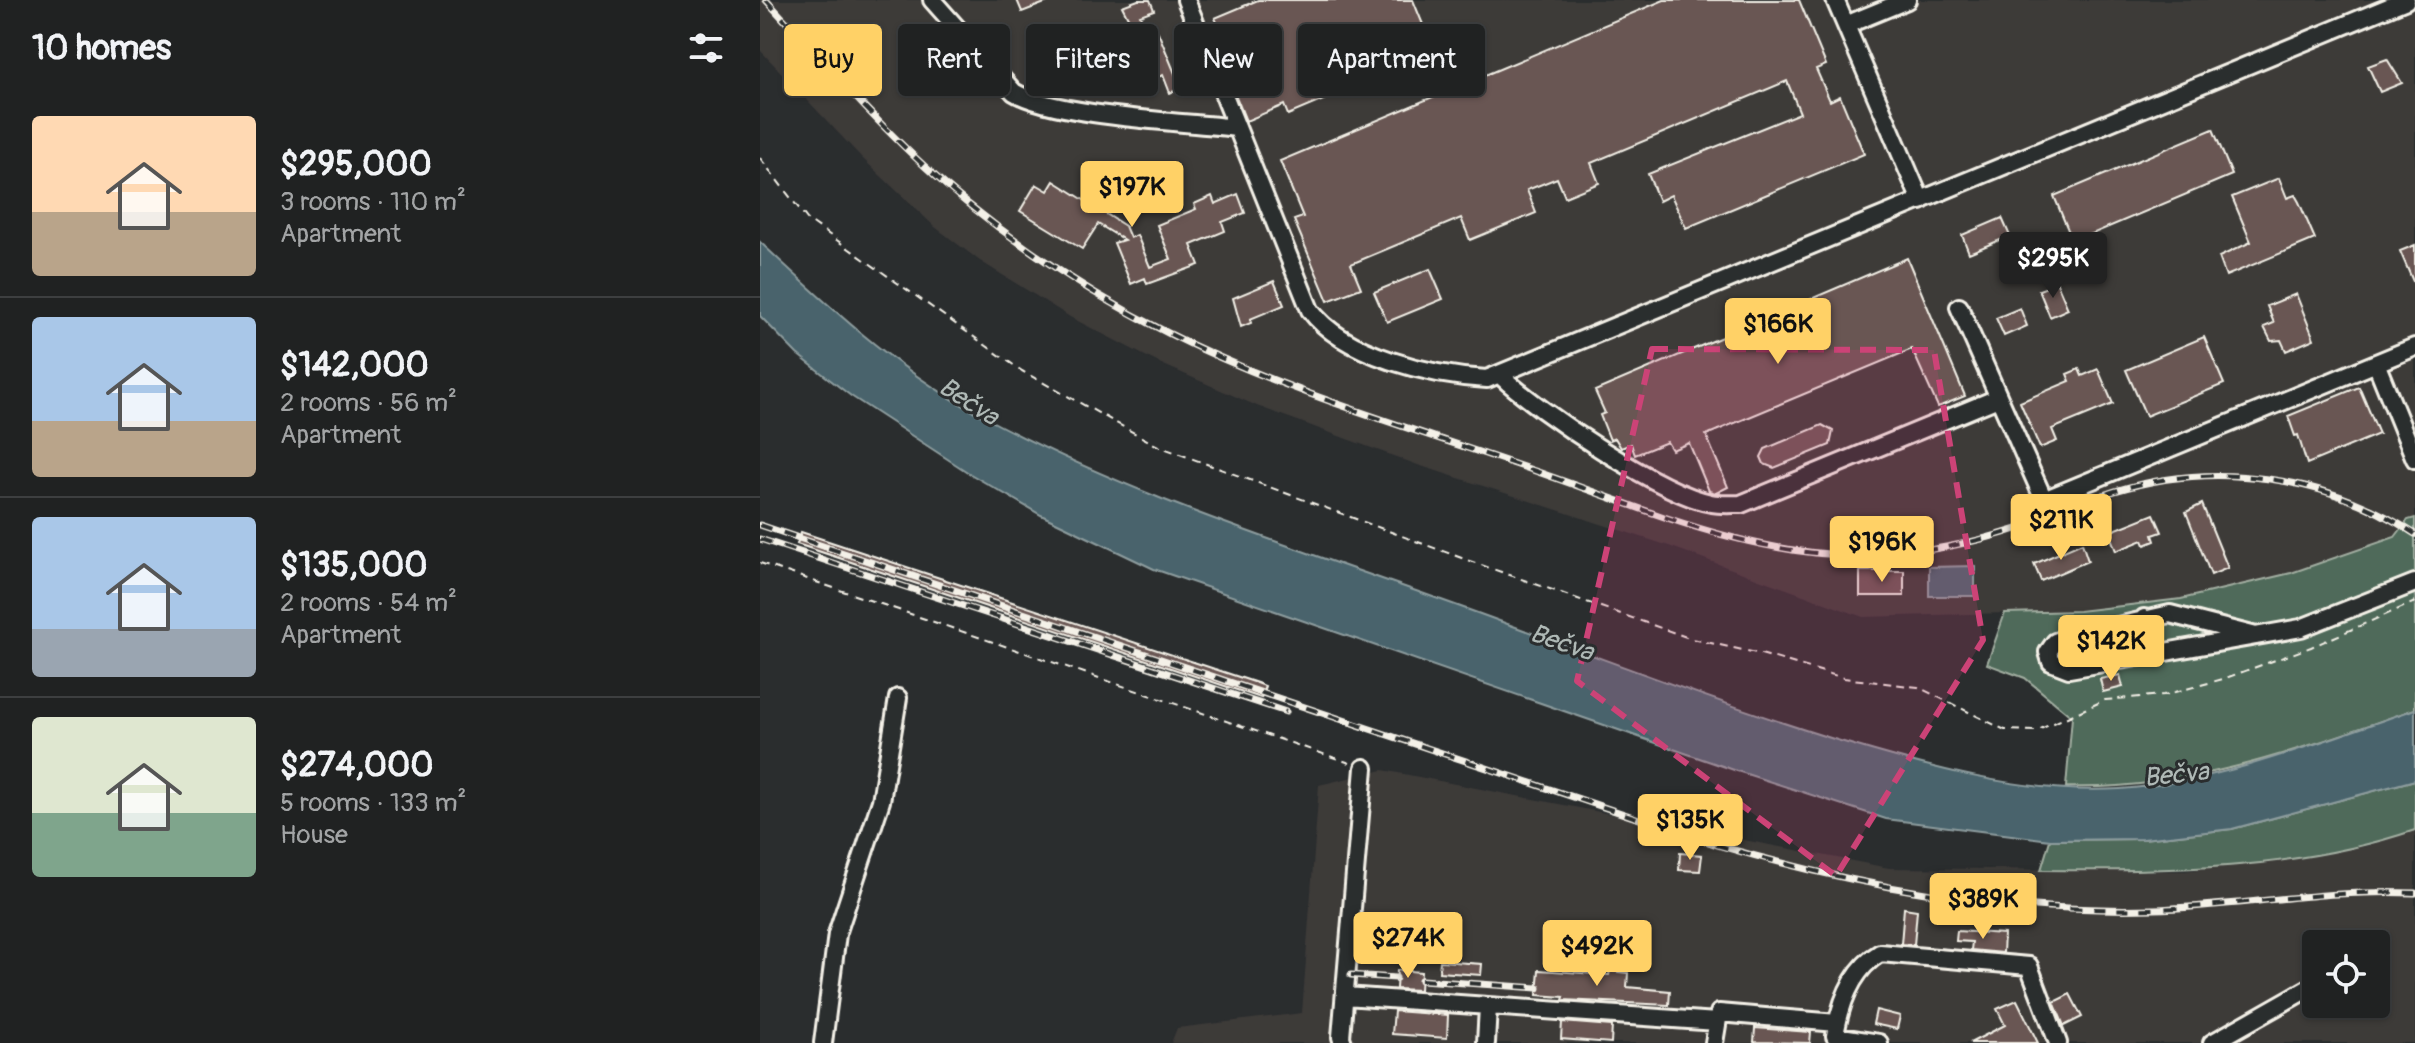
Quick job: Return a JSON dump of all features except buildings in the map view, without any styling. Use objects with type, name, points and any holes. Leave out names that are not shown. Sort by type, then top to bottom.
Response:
[{"type":"lane","points":[[932,0],[1014,92],[1027,99],[1113,114],[1237,128]]},
{"type":"lane","points":[[1186,0],[1310,310],[1323,327],[1359,346],[1421,369],[1460,378],[1501,376],[2406,0]]},
{"type":"lane","points":[[1835,0],[1921,201]]},
{"type":"lane","points":[[1846,25],[1907,0]]},
{"type":"lane","points":[[1959,307],[2044,500],[2415,347]]},
{"type":"lane","points":[[2376,363],[2415,459]]},
{"type":"lane","points":[[1501,376],[1523,397],[1643,473],[1692,498],[1725,505],[1741,504],[1998,398]]},
{"type":"lane","points":[[2256,636],[2183,616],[2144,618],[2055,642],[2050,646],[2049,657],[2056,666],[2069,669],[2256,636],[2332,618],[2415,583]]},
{"type":"lane","points":[[2144,618],[2151,655]]},
{"type":"lane","points":[[823,1043],[837,934],[881,801],[898,698]]},
{"type":"lane","points":[[1343,1043],[1364,768]]},
{"type":"lane","points":[[1879,1043],[1835,1036],[1851,983],[1861,967],[1880,953],[2021,963],[2035,974],[2058,1043]]},
{"type":"lane","points":[[2223,1040],[2302,992]]},
{"type":"lane","points":[[1345,996],[1717,1022]]},
{"type":"lane","points":[[1486,1043],[1488,1007]]},
{"type":"lane","points":[[1714,1043],[1719,1013],[1837,1023]]},
{"type":"path","points":[[760,158],[807,219],[1022,371],[1158,446],[1692,639],[1761,654],[1844,678],[1918,687],[2005,730],[2036,731],[2093,703],[2164,695],[2223,679],[2311,647],[2415,602]]},
{"type":"path","points":[[760,563],[1364,768]]},
{"type":"highlighted area","points":[[1652,349],[1934,350],[1983,640],[1836,876],[1577,681]]},
{"type":"shaded area","points":[[760,0],[2415,0],[2415,518],[2408,521],[2395,537],[2291,573],[2181,599],[2079,611],[1863,617],[1669,546],[1418,465],[1257,406],[1157,362],[1070,317],[980,261],[935,227],[862,158],[803,96],[882,96],[882,24],[784,24],[784,75],[760,50]]},
{"type":"shaded area","points":[[1383,770],[1889,868],[2185,871],[2367,846],[2415,830],[2415,1043],[1171,1043],[1177,1028],[1302,1013],[1319,785]]},
{"type":"green space","points":[[2415,518],[2415,709],[2330,739],[2200,775],[2112,786],[2066,787],[2072,717],[2025,678],[1987,664],[2005,613],[2079,611],[2181,599],[2291,573],[2395,537],[2408,520]]},
{"type":"green space","points":[[2415,780],[2415,830],[2370,844],[2324,854],[2230,866],[2041,870],[2050,840],[2143,839],[2232,829]]},
{"type":"water","points":[[760,242],[834,310],[914,374],[971,410],[1092,470],[1217,520],[1699,694],[1837,740],[1977,777],[2048,788],[2120,789],[2195,778],[2270,759],[2415,709],[2415,780],[2232,829],[2143,839],[2050,840],[1886,819],[1734,770],[1154,569],[1041,515],[972,475],[851,396],[797,354],[760,316]]},
{"type":"water","points":[[1975,566],[1975,596],[1929,596],[1929,567]]},
{"type":"railway","points":[[766,0],[863,105],[940,180],[1014,239],[1115,305],[1212,354],[1304,392],[1704,530],[1789,549],[1832,554],[1894,554],[1949,546],[2003,533],[2103,495],[2153,482],[2192,476],[2231,476],[2270,479],[2345,498],[2415,534]]},
{"type":"railway","points":[[760,525],[1717,845],[1825,873],[1988,902],[2098,909],[2187,907],[2350,893],[2415,893]]},
{"type":"railway","points":[[760,539],[1286,712]]},
{"type":"railway","points":[[1351,975],[1396,978]]},
{"type":"railway","points":[[1421,980],[1538,988]]},
{"type":"water label","name":"Bečva","points":[[969,401]]},
{"type":"water label","name":"Bečva","points":[[1562,642]]},
{"type":"water label","name":"Bečva","points":[[2176,774]]}]
